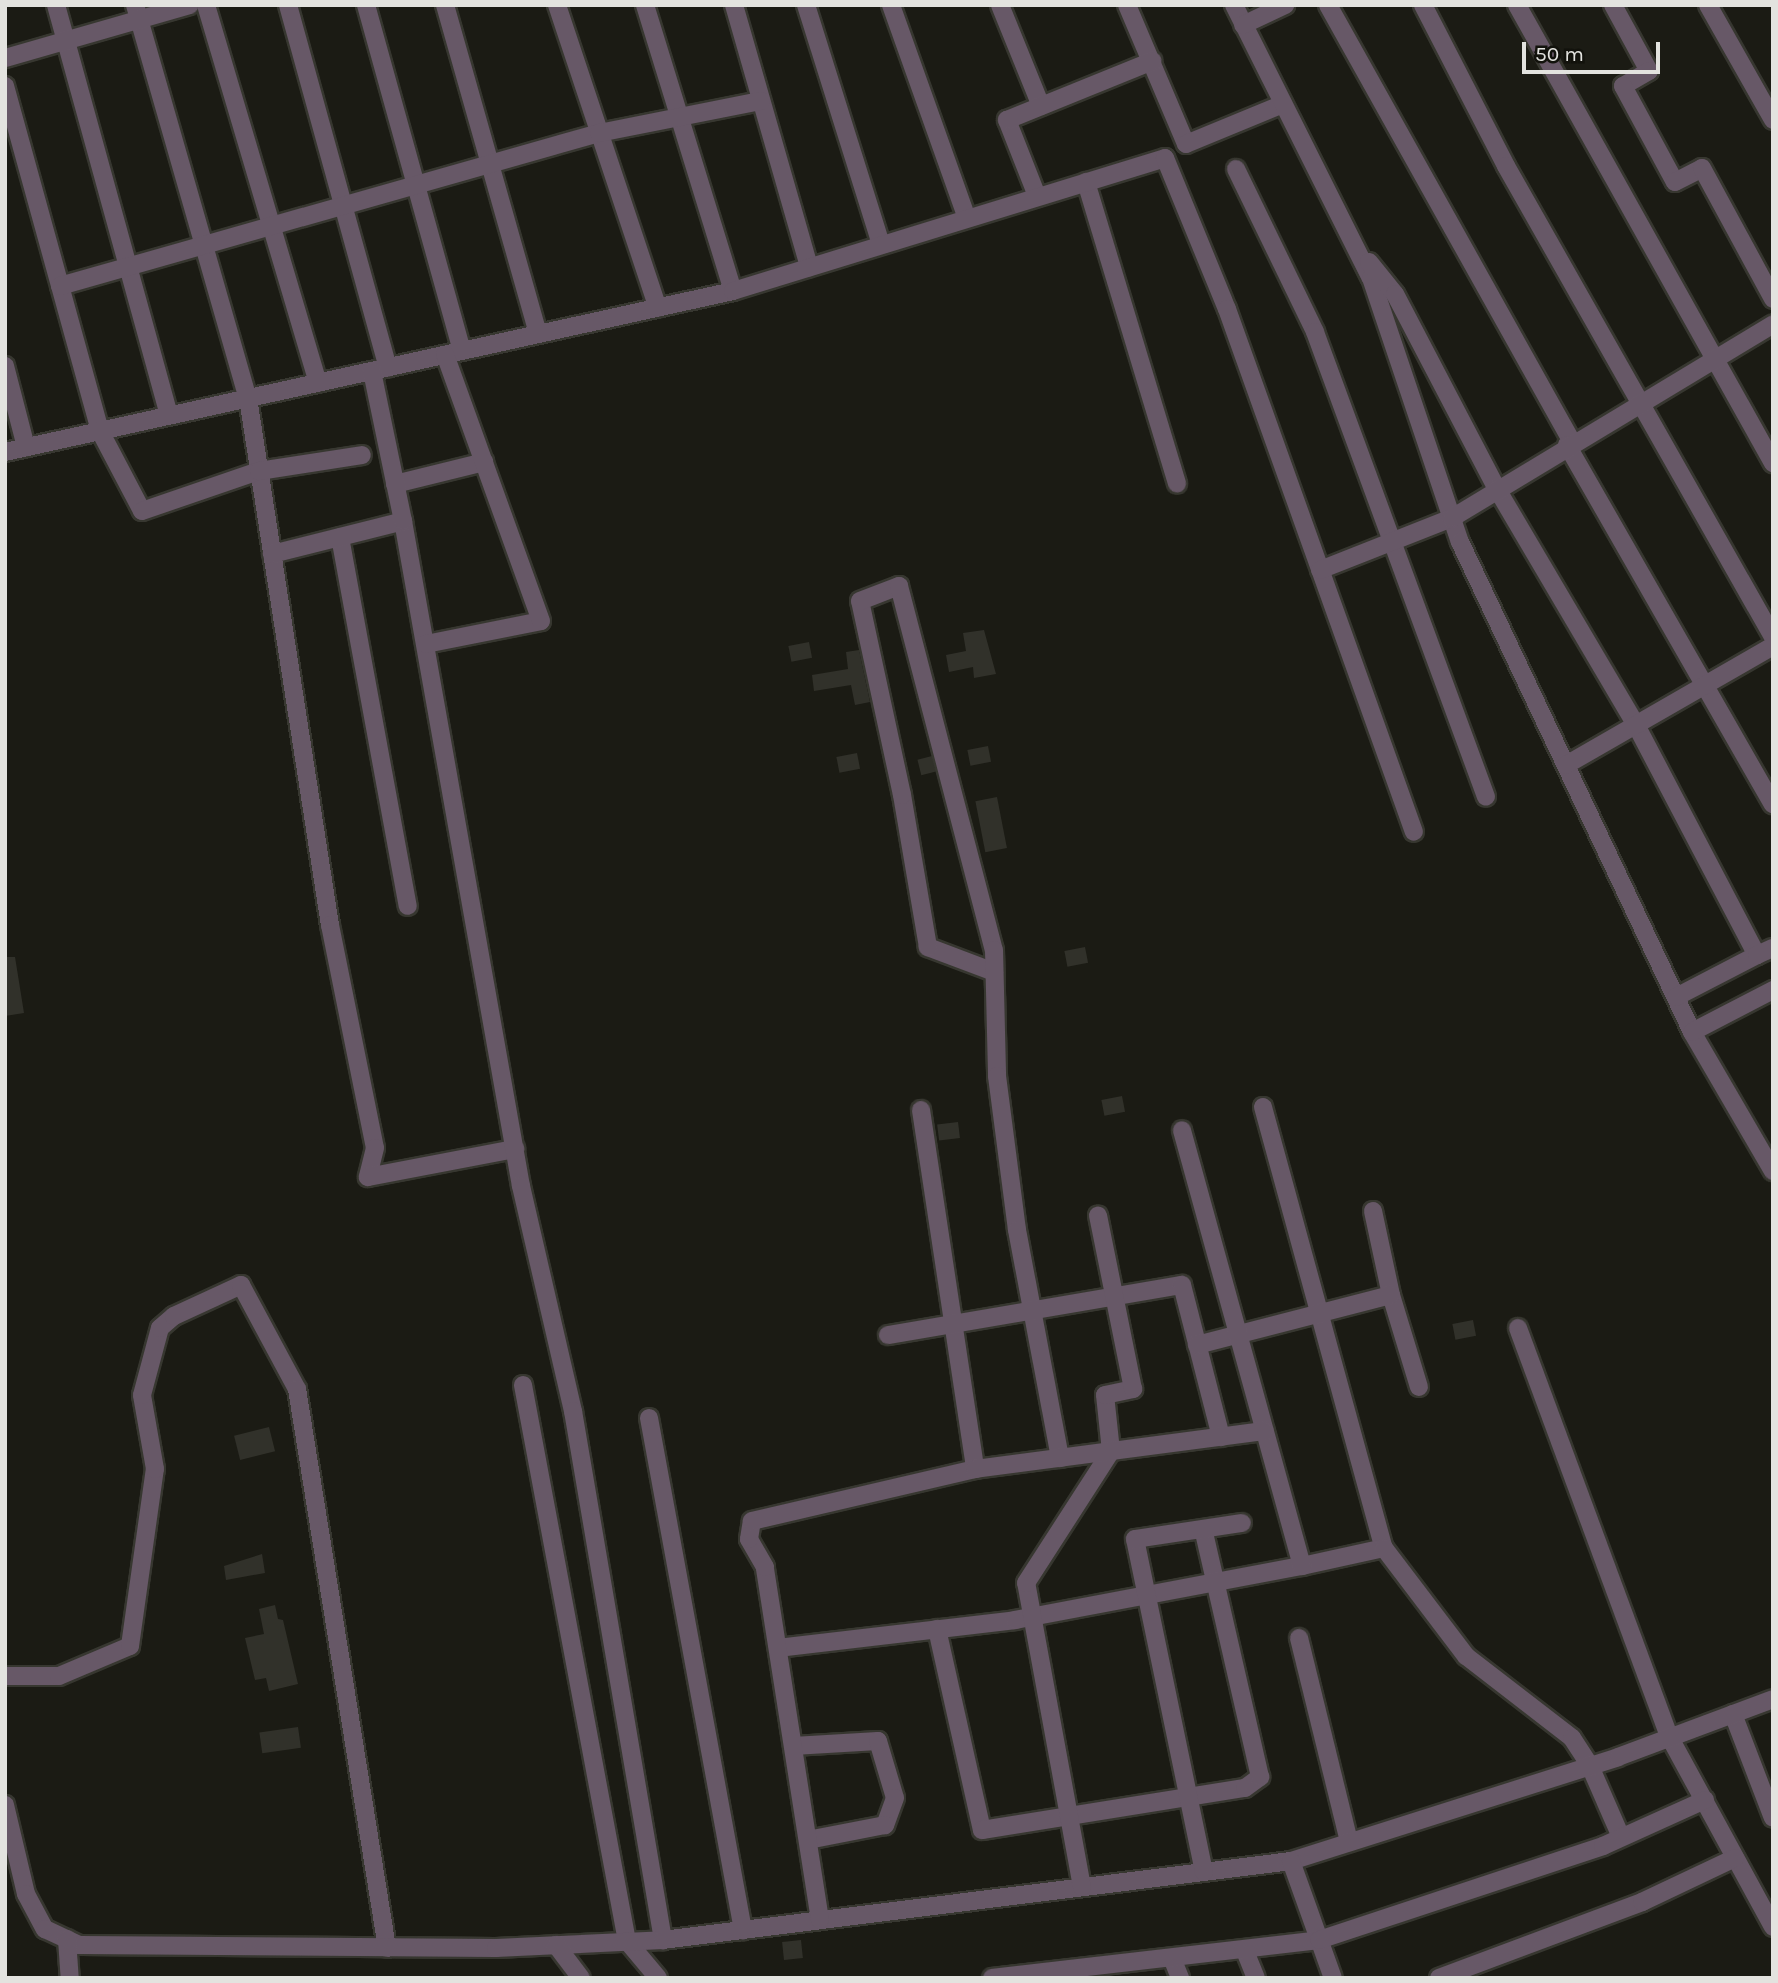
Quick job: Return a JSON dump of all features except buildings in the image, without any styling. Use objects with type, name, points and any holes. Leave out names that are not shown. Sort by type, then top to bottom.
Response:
[{"type":"street","points":[[56,5],[169,415]]},
{"type":"street","points":[[5,58],[66,40],[137,12],[190,5]]},
{"type":"street","points":[[206,5],[318,383]]},
{"type":"street","points":[[288,5],[344,205],[380,369],[396,484],[515,1149],[573,1411],[663,1940]]},
{"type":"street","points":[[366,5],[416,185],[453,353],[484,462],[541,621],[426,644]]},
{"type":"street","points":[[445,5],[538,334]]},
{"type":"street","points":[[557,5],[658,308]]},
{"type":"street","points":[[645,5],[733,291]]},
{"type":"street","points":[[734,5],[809,267]]},
{"type":"street","points":[[806,5],[881,245]]},
{"type":"street","points":[[891,5],[967,218]]},
{"type":"street","points":[[1000,5],[1041,106]]},
{"type":"street","points":[[1127,5],[1186,144],[1283,104]]},
{"type":"street","points":[[1234,5],[1371,278],[1452,518],[1566,765],[1692,1032],[1773,1171]]},
{"type":"street","points":[[1244,25],[1285,5]]},
{"type":"street","points":[[1328,5],[1569,443],[1773,804]]},
{"type":"street","points":[[1423,5],[1507,166],[1773,637]]},
{"type":"street","points":[[1517,5],[1773,463]]},
{"type":"street","points":[[1613,5],[1649,71],[1623,86],[1668,170],[1675,182],[1702,168],[1773,299]]},
{"type":"street","points":[[1708,5],[1773,120]]},
{"type":"street","points":[[137,12],[248,398],[330,925],[375,1148],[368,1177],[515,1149]]},
{"type":"street","points":[[1037,196],[1007,120],[1152,61]]},
{"type":"street","points":[[5,86],[100,431],[142,511],[259,471],[362,455]]},
{"type":"street","points":[[60,286],[600,133],[761,101]]},
{"type":"street","points":[[5,452],[733,291],[1165,158],[1227,309],[1414,832]]},
{"type":"street","points":[[1236,169],[1315,332],[1486,797]]},
{"type":"street","points":[[1086,182],[1177,484]]},
{"type":"street","points":[[1352,241],[1395,294],[1497,489],[1765,951],[1676,997]]},
{"type":"street","points":[[1320,570],[1452,518],[1569,443],[1773,324]]},
{"type":"street","points":[[5,366],[26,447]]},
{"type":"street","points":[[396,484],[484,462]]},
{"type":"street","points":[[272,554],[403,520]]},
{"type":"street","points":[[340,537],[408,906]]},
{"type":"street","points":[[994,972],[928,947],[902,795],[860,601],[899,586],[994,950],[997,1076],[1032,1311],[1060,1458]]},
{"type":"street","points":[[1566,765],[1773,646]]},
{"type":"street","points":[[1692,1032],[1773,990]]},
{"type":"street","points":[[1263,1107],[1384,1548],[1466,1656],[1572,1738],[1591,1766],[1621,1837]]},
{"type":"street","points":[[921,1110],[975,1469]]},
{"type":"street","points":[[1182,1130],[1302,1566]]},
{"type":"street","points":[[1373,1211],[1391,1295],[1419,1387]]},
{"type":"street","points":[[1082,1887],[1029,1617],[1026,1583],[1111,1451],[1105,1395],[1133,1389],[1098,1216]]},
{"type":"street","points":[[5,1676],[59,1676],[130,1646],[155,1469],[142,1395],[160,1328],[174,1316],[241,1285],[297,1389],[387,1948]]},
{"type":"street","points":[[888,1335],[1182,1285],[1221,1437]]},
{"type":"street","points":[[1197,1345],[1319,1310],[1391,1295]]},
{"type":"street","points":[[1518,1328],[1670,1738],[1773,1927]]},
{"type":"street","points":[[523,1385],[627,1941],[658,1978]]},
{"type":"street","points":[[649,1418],[743,1930]]},
{"type":"street","points":[[820,1920],[765,1567],[749,1539],[752,1521],[975,1469],[1265,1431]]},
{"type":"street","points":[[1204,1872],[1149,1596],[1135,1539],[1242,1522]]},
{"type":"street","points":[[937,1629],[982,1830],[1245,1788],[1260,1777],[1203,1529]]},
{"type":"street","points":[[778,1648],[1029,1617],[1149,1596],[1384,1548]]},
{"type":"street","points":[[1300,1638],[1349,1842]]},
{"type":"street","points":[[5,1805],[26,1894],[45,1929],[66,1939],[103,1947],[387,1948],[663,1940],[1291,1861],[1591,1766],[1773,1699]]},
{"type":"street","points":[[1732,1714],[1773,1818]]},
{"type":"street","points":[[793,1746],[878,1741],[895,1798],[885,1825],[808,1840]]},
{"type":"street","points":[[992,1978],[1055,1974],[1319,1940],[1621,1837],[1704,1800]]},
{"type":"street","points":[[1439,1978],[1642,1902],[1735,1858]]},
{"type":"street","points":[[1291,1861],[1333,1978]]},
{"type":"street","points":[[66,1939],[70,1978]]},
{"type":"street","points":[[556,1945],[581,1978]]},
{"type":"street","points":[[1245,1951],[1256,1978]]},
{"type":"street","points":[[1172,1958],[1180,1978]]}]
